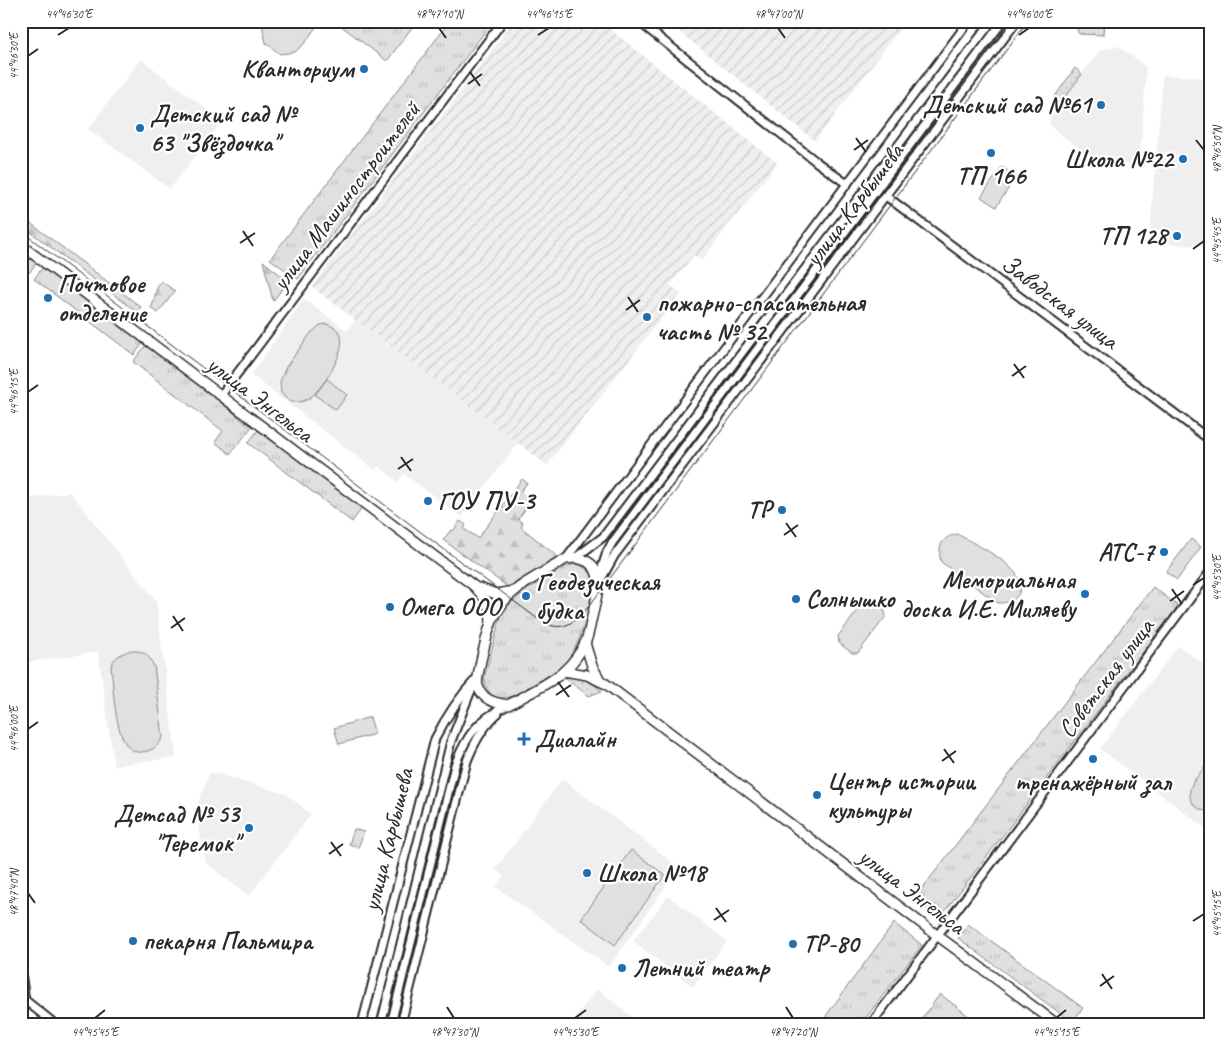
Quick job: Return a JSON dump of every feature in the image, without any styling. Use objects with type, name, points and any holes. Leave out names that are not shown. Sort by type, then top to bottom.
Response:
[{"type":"main road","name":"улица Энгельса","points":[[21,245],[474,586],[496,594],[516,591]]},
{"type":"main road","points":[[570,559],[582,559],[590,564],[599,580]]},
{"type":"main road","name":"улица Карбышева","points":[[477,680],[491,624],[505,600],[516,591],[570,559]]},
{"type":"main road","name":"улица Карбышева","points":[[508,705],[564,671],[585,643],[598,593],[599,580]]},
{"type":"main road","name":"улица Энгельса","points":[[474,586],[489,605],[491,624]]},
{"type":"main road","name":"улица Энгельса","points":[[585,643],[592,666],[600,680]]},
{"type":"main road","name":"улица Энгельса","points":[[564,671],[588,675],[600,680],[1057,1024]]},
{"type":"main road","points":[[477,680],[482,694],[490,701],[508,705]]},
{"type":"street","name":"улица Машиностроителей","points":[[221,395],[503,21]]},
{"type":"street","points":[[638,21],[818,164],[847,184]]},
{"type":"street","name":"улица Карбышева","points":[[570,559],[969,21]]},
{"type":"street","name":"улица Карбышева","points":[[570,559],[604,537],[992,21]]},
{"type":"street","name":"улица Карбышева","points":[[599,580],[607,552],[612,543],[1003,21]]},
{"type":"street","name":"улица Карбышева","points":[[599,580],[614,556],[1017,21]]},
{"type":"street","name":"Заводская улица","points":[[886,196],[1210,440]]},
{"type":"street","name":"Советская улица","points":[[872,1024],[1210,572]]},
{"type":"street","name":"улица Карбышева","points":[[362,1024],[435,739],[453,708],[467,689],[477,680]]},
{"type":"street","name":"улица Карбышева","points":[[381,1024],[452,741],[470,692],[477,680]]},
{"type":"street","name":"улица Карбышева","points":[[391,1024],[455,765],[463,745],[474,729],[490,714],[508,705]]},
{"type":"street","name":"улица Карбышева","points":[[401,1024],[467,761],[481,733],[494,717],[508,705]]},
{"type":"street","points":[[21,972],[23,999],[55,1024]]},
{"type":"shaded area","points":[[514,21],[600,21],[777,163],[702,260],[694,255],[670,285],[681,293],[547,465],[312,287]]},
{"type":"shaded area","points":[[666,21],[906,21],[815,141]]},
{"type":"shaded area","name":"Детский сад №61","points":[[1118,46],[1146,67],[1140,165],[1096,161],[1050,126],[1050,116],[1100,50]]},
{"type":"shaded area","points":[[141,59],[222,121],[170,189],[88,129]]},
{"type":"shaded area","name":"Школа №22","points":[[1163,75],[1210,78],[1210,247],[1149,242]]},
{"type":"shaded area","points":[[304,299],[347,331],[355,320],[518,443],[462,517],[404,474],[398,482],[379,466],[375,470],[251,375]]},
{"type":"shaded area","points":[[70,492],[156,601],[176,757],[114,766],[98,652],[21,663],[21,500]]},
{"type":"shaded area","points":[[1178,646],[1210,668],[1210,827],[1208,830],[1100,749]]},
{"type":"shaded area","points":[[210,772],[286,794],[311,814],[249,896],[206,863],[195,810]]},
{"type":"shaded area","name":"Школа №18","points":[[562,779],[679,867],[609,967],[496,887],[504,876],[495,870]]},
{"type":"shaded area","points":[[668,896],[727,941],[693,987],[633,941]]},
{"type":"shaded area","points":[[598,989],[641,1024],[570,1024]]},
{"type":"green space","points":[[264,21],[320,21],[305,43],[295,52],[280,54],[266,43],[262,25]]},
{"type":"green space","points":[[335,21],[406,21],[413,26],[387,61]]},
{"type":"green space","points":[[450,21],[493,21],[298,279],[270,259]]},
{"type":"green space","points":[[1081,21],[1104,21],[1103,35],[1079,34],[1077,29]]},
{"type":"green space","points":[[1075,68],[1082,74],[1060,104],[1053,99]]},
{"type":"green space","points":[[1002,167],[1016,177],[996,207],[981,197]]},
{"type":"green space","points":[[21,216],[141,307],[137,312],[21,225]]},
{"type":"green space","points":[[21,250],[37,262],[29,273],[21,267]]},
{"type":"green space","points":[[263,261],[288,281],[273,301]]},
{"type":"green space","points":[[43,267],[143,343],[134,355],[34,279]]},
{"type":"green space","points":[[161,281],[175,291],[158,313],[151,308]]},
{"type":"green space","points":[[327,324],[337,330],[341,336],[342,343],[332,370],[320,388],[308,399],[296,402],[289,401],[281,393],[280,382],[286,367],[311,333],[320,325]]},
{"type":"green space","points":[[146,345],[208,391],[251,428],[230,454],[215,442],[223,431],[133,362]]},
{"type":"green space","points":[[327,379],[347,395],[336,410],[315,395]]},
{"type":"green space","points":[[258,430],[362,508],[352,522],[248,443]]},
{"type":"green space","points":[[522,479],[527,483],[520,492],[532,500],[518,519],[523,524],[521,527],[558,557],[508,587],[443,540],[460,521],[466,525],[464,529],[478,538]]},
{"type":"green space","points":[[957,534],[1000,559],[1018,576],[1021,586],[1018,595],[1014,599],[1009,602],[998,603],[941,562],[940,547],[942,543],[948,537]]},
{"type":"green space","points":[[1191,539],[1201,547],[1177,580],[1166,572]]},
{"type":"green space","points":[[576,564],[591,573],[593,587],[585,624],[568,659],[551,674],[510,697],[500,698],[492,695],[487,689],[484,678],[501,616],[511,603],[528,589],[565,567]]},
{"type":"green space","points":[[1153,587],[1178,606],[939,919],[923,907],[927,901],[918,894]]},
{"type":"green space","points":[[866,600],[873,601],[879,605],[884,610],[886,616],[858,653],[852,653],[839,643],[838,636]]},
{"type":"green space","points":[[131,650],[145,654],[154,666],[163,737],[155,748],[142,752],[132,750],[125,743],[120,732],[114,703],[111,666],[119,656]]},
{"type":"green space","points":[[569,676],[585,677],[602,691],[589,696],[565,678]]},
{"type":"green space","points":[[370,717],[375,734],[339,744],[334,728]]},
{"type":"green space","points":[[1210,761],[1210,811],[1205,811],[1196,807],[1193,803],[1190,789],[1198,775]]},
{"type":"green space","points":[[354,829],[364,832],[358,848],[349,844]]},
{"type":"green space","points":[[631,850],[665,875],[615,945],[581,919]]},
{"type":"green space","points":[[894,923],[922,945],[861,1024],[820,1024]]},
{"type":"green space","points":[[968,924],[1083,1008],[1072,1022],[958,938]]},
{"type":"green space","points":[[940,994],[974,1020],[972,1024],[918,1024]]},
{"type":"tram line","points":[[21,231],[538,619],[554,626],[567,625],[573,622],[590,605],[1028,21]]},
{"type":"place","name":"Кванториум","points":[[364,69]]},
{"type":"place","name":"Детский сад №61","points":[[1101,105]]},
{"type":"place","name":"Детский сад № 63 \"Звёздочка\"","points":[[140,128]]},
{"type":"place","name":"ТП 166","points":[[991,153]]},
{"type":"place","name":"Школа №22","points":[[1183,159]]},
{"type":"place","name":"ТП 128","points":[[1177,236]]},
{"type":"place","name":"Почтовое отделение","points":[[48,298]]},
{"type":"place","name":"пожарно-спасательная часть № 32","points":[[647,317]]},
{"type":"place","name":"ГОУ ПУ-3","points":[[428,501]]},
{"type":"place","name":"ТР","points":[[782,510]]},
{"type":"place","name":"АТС-7","points":[[1164,552]]},
{"type":"place","name":"Мемориальная доска И.Е. Миляеву","points":[[1085,594]]},
{"type":"place","name":"Геодезическая будка","points":[[526,596]]},
{"type":"place","name":"Солнышко","points":[[796,599]]},
{"type":"place","name":"Омега ООО","points":[[390,607]]},
{"type":"place","name":"Диалайн","points":[[524,739]]},
{"type":"place","name":"тренажёрный зал","points":[[1093,759]]},
{"type":"place","name":"Центр истории культуры","points":[[817,795]]},
{"type":"place","name":"Детсад № 53 \"Теремок\"","points":[[249,828]]},
{"type":"place","name":"Школа №18","points":[[587,873]]},
{"type":"place","name":"пекарня Пальмира","points":[[133,941]]},
{"type":"place","name":"ТР-80","points":[[793,944]]},
{"type":"place","name":"Летний театр","points":[[622,968]]}]
